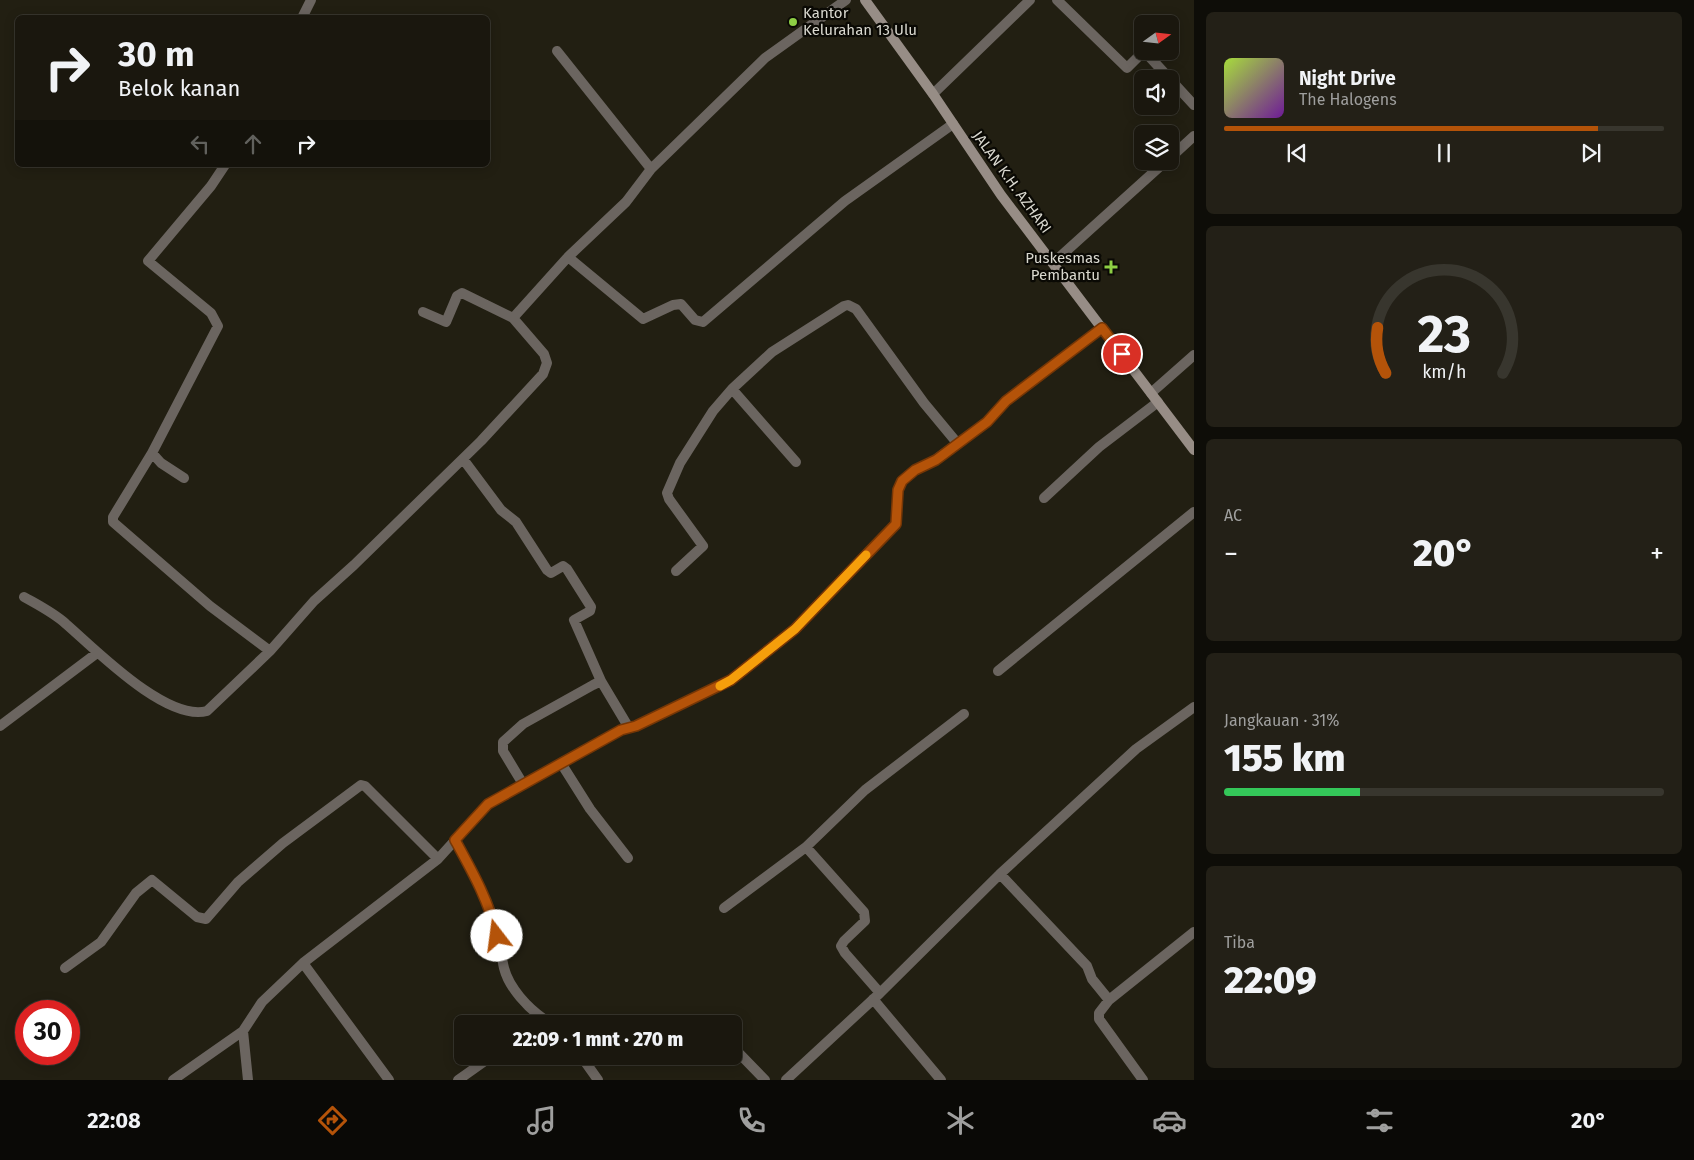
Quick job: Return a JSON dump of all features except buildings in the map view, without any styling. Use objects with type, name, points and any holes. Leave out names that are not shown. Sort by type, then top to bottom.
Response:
[{"type":"street","points":[[303,15],[310,0]]},
{"type":"street","points":[[513,318],[568,257],[626,202],[651,169],[765,58],[846,0]]},
{"type":"street","name":"JALAN K.H. AZHARI","points":[[865,0],[933,94],[1001,195],[1194,450]]},
{"type":"street","points":[[933,94],[1030,0]]},
{"type":"street","points":[[1057,0],[1127,68],[1142,54],[1146,54],[1194,105]]},
{"type":"street","points":[[557,51],[651,169]]},
{"type":"street","points":[[568,257],[643,319],[673,305],[681,304],[695,320],[703,322],[845,200],[952,124]]},
{"type":"street","points":[[1179,150],[1194,136]]},
{"type":"street","points":[[224,167],[211,186],[148,262],[211,313],[218,326],[152,454],[113,517],[113,522],[210,606],[270,651]]},
{"type":"street","points":[[1053,263],[1156,170]]},
{"type":"street","points":[[24,597],[65,622],[98,653],[157,699],[197,713],[207,711],[270,651],[314,601],[354,566],[463,459],[543,374],[547,363],[544,354],[513,318],[462,292],[457,296],[446,322],[423,312]]},
{"type":"street","points":[[676,571],[703,546],[669,499],[668,486],[713,410],[772,352],[848,305],[856,309],[924,403],[958,444]]},
{"type":"street","points":[[173,1080],[244,1031],[262,1002],[303,963],[438,858],[488,804],[629,728],[731,680],[795,629],[896,524],[898,490],[902,481],[915,470],[936,460],[987,422],[1006,401],[1102,328]]},
{"type":"street","points":[[1151,393],[1194,355]]},
{"type":"street","points":[[732,390],[796,462]]},
{"type":"street","points":[[1044,498],[1100,447],[1158,402]]},
{"type":"street","points":[[152,454],[184,478]]},
{"type":"street","points":[[463,459],[502,510],[516,522],[547,570],[551,572],[563,566],[568,569],[591,607],[590,611],[574,620],[601,681],[629,728]]},
{"type":"street","points":[[998,671],[1194,512]]},
{"type":"street","points":[[0,726],[98,653]]},
{"type":"street","points":[[523,784],[502,751],[503,742],[523,724],[601,681]]},
{"type":"street","points":[[786,1080],[877,996],[1000,874],[1136,749],[1194,707]]},
{"type":"street","points":[[724,908],[806,847],[865,790],[964,714]]},
{"type":"street","points":[[561,763],[590,809],[628,858]]},
{"type":"street","points":[[65,968],[102,942],[136,893],[152,880],[197,917],[206,919],[245,875],[283,843],[361,785],[365,786],[438,858]]},
{"type":"street","points":[[455,840],[474,874],[493,918],[505,971],[515,989],[536,1015]]},
{"type":"street","points":[[806,847],[864,912],[864,922],[844,940],[842,946],[845,953],[941,1080]]},
{"type":"street","points":[[1000,874],[1086,966],[1092,979],[1110,1000]]},
{"type":"street","points":[[1143,1080],[1100,1019],[1099,1013],[1110,1000],[1194,932]]},
{"type":"street","points":[[303,963],[390,1080]]},
{"type":"street","points":[[244,1031],[248,1080]]},
{"type":"street","points":[[742,1056],[765,1080]]},
{"type":"street","points":[[458,1080],[479,1065]]},
{"type":"street","points":[[588,1065],[598,1080]]},
{"type":"slow traffic","points":[[720,686],[731,680],[795,629],[866,555]]},
{"type":"place","name":"Kantor Kelurahan 13 Ulu","points":[[793,22]]},
{"type":"place","name":"Puskesmas Pembantu","points":[[1111,267]]},
{"type":"route","points":[[497,936],[493,918],[474,874],[455,840],[488,804],[621,730],[636,726],[731,680],[795,629],[896,524],[898,516],[898,490],[902,481],[909,475],[936,460],[987,422],[1006,401],[1102,328],[1122,354]]}]
